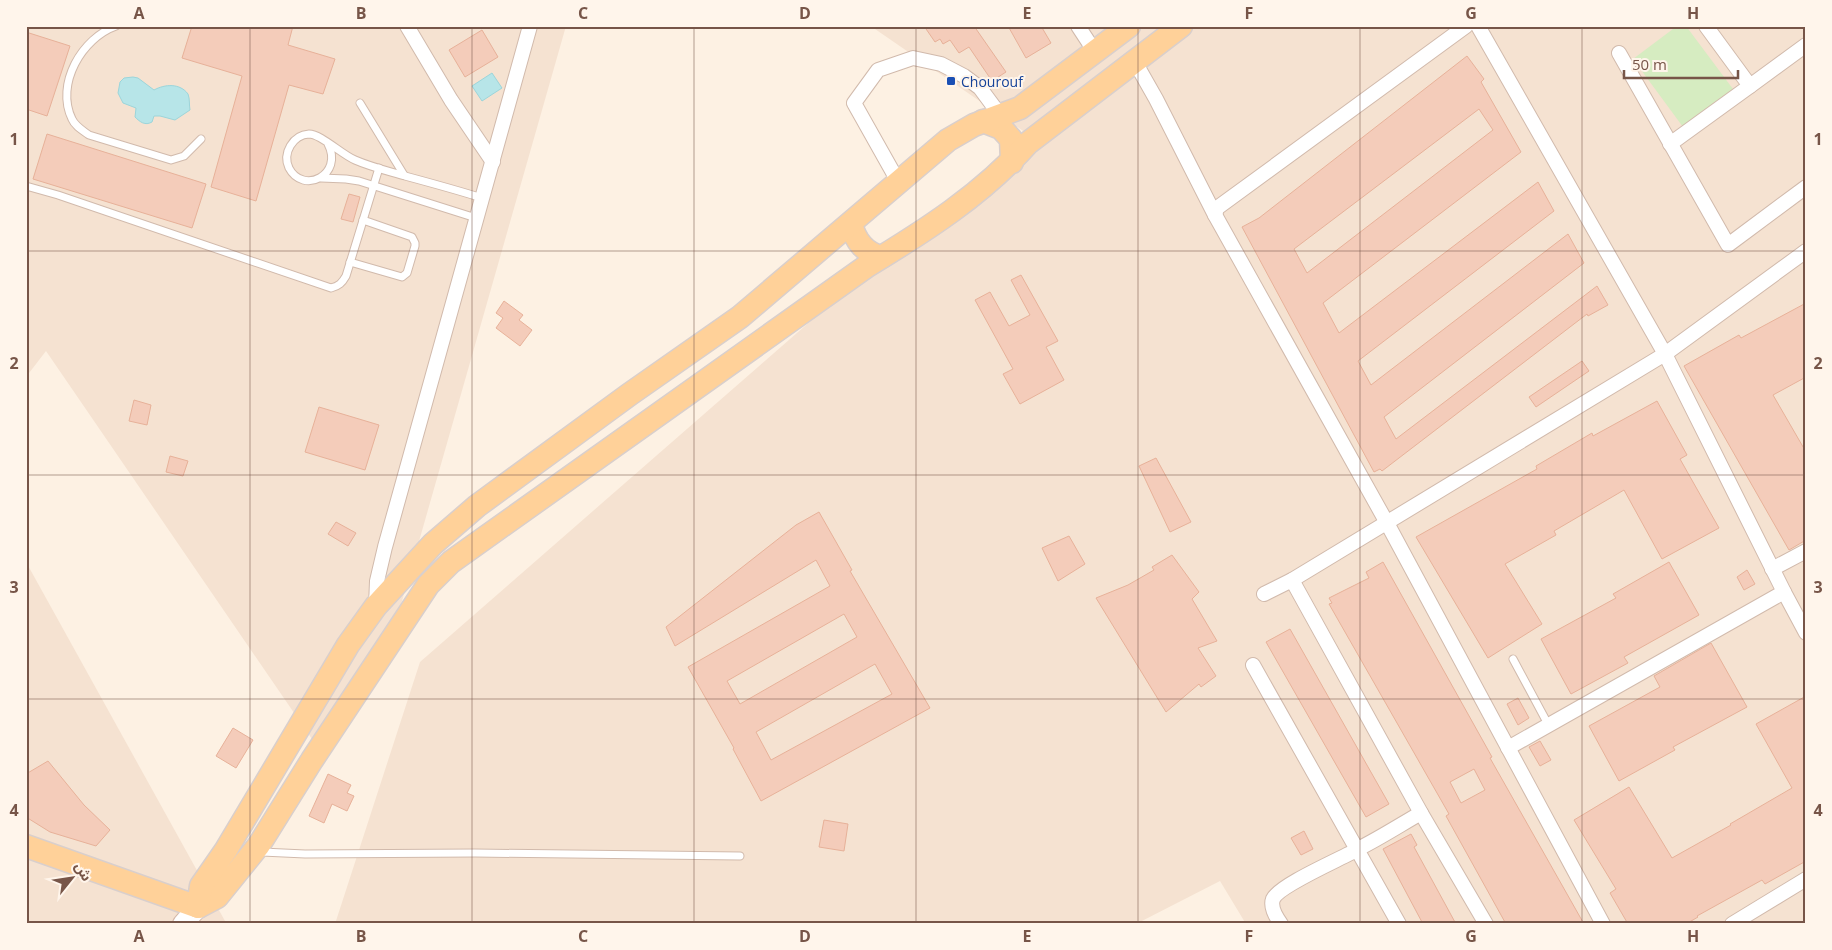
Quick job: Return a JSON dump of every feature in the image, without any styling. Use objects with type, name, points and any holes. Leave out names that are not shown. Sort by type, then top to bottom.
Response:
[{"type":"main road","points":[[190,915],[201,886],[230,849],[348,645],[376,606],[433,544],[477,506],[630,394],[740,317],[948,140],[992,118],[1020,108],[1129,26]]},
{"type":"main road","points":[[190,915],[217,897],[255,845],[428,585],[451,562],[859,271],[922,232],[972,196],[1012,162],[1028,143],[1181,26]]},
{"type":"main road","points":[[992,118],[1011,139],[1012,162]]},
{"type":"main road","points":[[850,224],[853,234],[868,252],[881,257]]},
{"type":"main road","points":[[26,846],[190,915]]},
{"type":"street","points":[[407,26],[451,100],[493,162]]},
{"type":"street","points":[[376,606],[377,581],[385,547],[530,26]]},
{"type":"street","points":[[1078,26],[1094,52]]},
{"type":"street","points":[[1215,215],[1217,208],[1466,26]]},
{"type":"street","points":[[1478,26],[1665,354],[1806,633]]},
{"type":"street","points":[[1706,26],[1750,86]]},
{"type":"street","points":[[1670,144],[1806,45]]},
{"type":"street","points":[[1618,54],[1728,245],[1806,187]]},
{"type":"street","points":[[899,183],[854,103],[878,70],[913,58],[941,64],[964,76],[980,88],[992,118]]},
{"type":"street","points":[[1134,62],[1156,99],[1215,215],[1387,523],[1603,924]]},
{"type":"street","points":[[1264,594],[1292,580],[1665,354],[1806,251]]},
{"type":"street","points":[[1772,569],[1806,551]]},
{"type":"street","points":[[1292,580],[1421,813],[1486,924]]},
{"type":"street","points":[[1508,748],[1784,592]]},
{"type":"street","points":[[1254,665],[1399,924]]},
{"type":"street","points":[[1281,924],[1272,907],[1273,899],[1277,894],[1421,813]]},
{"type":"street","points":[[1732,924],[1806,879]]},
{"type":"lane","points":[[116,26],[98,36],[87,46],[73,68],[69,81],[68,98],[72,120],[88,135],[171,160],[184,156],[201,139]]},
{"type":"lane","points":[[360,103],[404,175]]},
{"type":"lane","points":[[476,218],[374,185],[346,179],[320,178],[306,180],[293,173],[287,160],[287,152],[290,145],[302,136],[316,135],[352,158],[379,168],[482,198]]},
{"type":"lane","points":[[320,178],[331,167],[332,151],[328,144]]},
{"type":"lane","points":[[26,186],[58,195],[331,288],[343,282],[379,168]]},
{"type":"lane","points":[[350,262],[402,277],[407,273],[415,246],[412,237],[363,220]]},
{"type":"lane","points":[[1513,659],[1548,726]]},
{"type":"lane","points":[[255,845],[262,852],[305,854],[475,853],[740,856]]},
{"type":"shaded area","points":[[26,26],[566,26],[396,622],[314,742],[46,351],[26,377]]},
{"type":"shaded area","points":[[877,26],[1806,26],[1806,924],[1246,924],[1220,881],[1136,924],[335,924],[420,662],[1026,133],[875,29]]},
{"type":"shaded area","points":[[26,562],[225,921],[223,924],[26,924]]},
{"type":"green space","points":[[1677,26],[1686,26],[1733,89],[1683,127],[1633,59]]},
{"type":"water","points":[[492,73],[502,88],[482,101],[472,86]]},
{"type":"water","points":[[124,78],[138,78],[154,90],[167,86],[177,86],[185,90],[189,98],[190,110],[175,120],[154,116],[152,122],[141,122],[135,117],[136,108],[123,103],[118,93],[120,82]]},
{"type":"building","points":[[192,26],[293,26],[288,45],[335,59],[323,94],[289,85],[256,201],[211,187],[242,76],[182,58]]},
{"type":"building","points":[[924,26],[974,26],[1006,72],[992,81],[969,47],[959,53],[950,40],[943,44],[940,39],[935,42]]},
{"type":"building","points":[[1008,26],[1041,26],[1051,43],[1026,58]]},
{"type":"building","points":[[482,30],[498,57],[465,77],[449,50]]},
{"type":"building","points":[[26,32],[70,46],[47,116],[26,109]]},
{"type":"building","points":[[1467,56],[1484,79],[1481,82],[1521,152],[1323,303],[1339,333],[1538,182],[1554,211],[1358,361],[1371,385],[1568,234],[1584,263],[1384,417],[1396,439],[1597,286],[1608,305],[1588,316],[1587,314],[1382,471],[1380,469],[1374,472],[1242,227],[1259,218]],"holes":[[[1479,109],[1493,130],[1307,273],[1294,249]]]},
{"type":"building","points":[[47,134],[206,184],[192,228],[33,179]]},
{"type":"building","points":[[349,194],[360,197],[353,222],[341,219]]},
{"type":"building","points":[[1021,275],[1058,341],[1046,347],[1064,380],[1020,404],[1003,374],[1013,369],[975,300],[990,292],[1009,326],[1030,315],[1011,280]]},
{"type":"building","points":[[504,301],[523,315],[519,320],[532,330],[520,346],[496,328],[503,318],[496,313]]},
{"type":"building","points":[[1806,303],[1806,377],[1773,395],[1806,452],[1806,540],[1789,550],[1684,366],[1739,335],[1741,338]]},
{"type":"building","points":[[1582,361],[1589,371],[1536,407],[1529,397]]},
{"type":"building","points":[[134,400],[151,405],[147,425],[129,421]]},
{"type":"building","points":[[1657,401],[1687,455],[1680,459],[1719,528],[1662,559],[1624,490],[1554,531],[1556,535],[1505,564],[1542,624],[1488,658],[1416,537],[1537,469],[1536,466],[1592,433],[1593,436]]},
{"type":"building","points":[[319,407],[379,425],[365,470],[305,452]]},
{"type":"building","points":[[170,456],[188,461],[183,476],[166,472]]},
{"type":"building","points":[[1156,458],[1191,522],[1170,532],[1139,466]]},
{"type":"building","points":[[819,512],[852,570],[850,571],[930,708],[761,801],[734,748],[688,667],[830,586],[816,560],[675,646],[666,627],[796,525]],"holes":[[[844,614],[857,637],[740,704],[727,681]],[[875,664],[892,694],[771,760],[756,732]]]},
{"type":"building","points":[[336,522],[356,533],[348,546],[328,534]]},
{"type":"building","points":[[1069,536],[1085,564],[1058,581],[1042,548]]},
{"type":"building","points":[[1172,555],[1199,592],[1192,599],[1217,641],[1198,648],[1216,676],[1201,687],[1199,684],[1166,712],[1096,598],[1128,585],[1154,570],[1152,567]]},
{"type":"building","points":[[1383,562],[1492,757],[1490,758],[1584,924],[1506,924],[1446,816],[1449,814],[1329,604],[1332,603],[1329,598],[1369,578],[1366,572]],"holes":[[[1474,769],[1485,790],[1461,803],[1450,782]]]},
{"type":"building","points":[[1669,562],[1699,615],[1624,657],[1628,663],[1571,694],[1541,639],[1616,598],[1613,594]]},
{"type":"building","points":[[1747,570],[1755,584],[1744,590],[1737,577]]},
{"type":"building","points":[[1290,629],[1389,804],[1366,817],[1266,642]]},
{"type":"building","points":[[1711,643],[1747,707],[1673,747],[1675,750],[1619,781],[1589,726],[1660,687],[1654,676]]},
{"type":"building","points":[[1806,696],[1806,861],[1765,884],[1762,880],[1686,924],[1628,924],[1610,893],[1616,889],[1574,820],[1629,787],[1672,858],[1792,788],[1756,724]]},
{"type":"building","points":[[1518,698],[1529,718],[1518,725],[1507,704]]},
{"type":"building","points":[[233,728],[253,740],[236,768],[216,756]]},
{"type":"building","points":[[1540,741],[1551,760],[1540,766],[1529,747]]},
{"type":"building","points":[[48,761],[84,805],[110,830],[96,846],[50,832],[26,817],[26,774]]},
{"type":"building","points":[[328,774],[351,785],[347,793],[354,796],[347,811],[332,804],[324,823],[309,816]]},
{"type":"building","points":[[824,820],[848,824],[844,851],[819,847]]},
{"type":"building","points":[[1304,831],[1313,849],[1301,855],[1291,838]]},
{"type":"building","points":[[1411,834],[1417,845],[1414,847],[1456,924],[1423,924],[1383,849]]},
{"type":"place","name":"Chourouf","points":[[951,81]]}]
